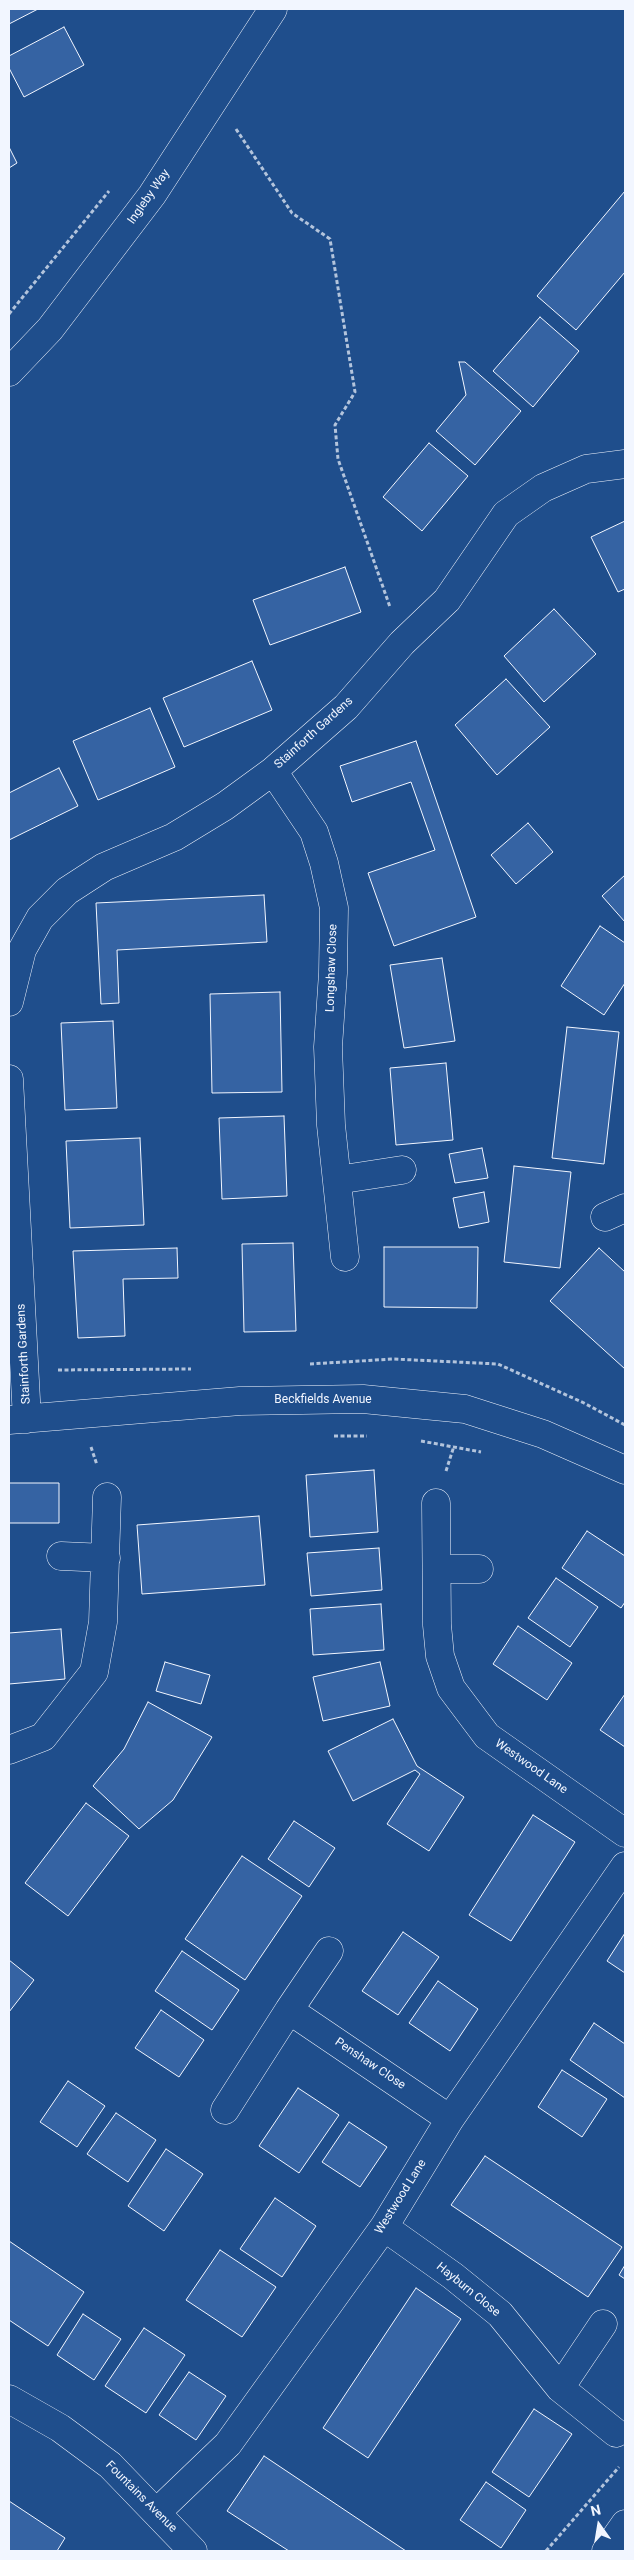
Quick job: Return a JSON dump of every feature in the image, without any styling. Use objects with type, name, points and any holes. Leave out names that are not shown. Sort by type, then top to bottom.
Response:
[{"type":"street","name":"Ingleby Way","points":[[9,372],[50,329],[152,195],[274,9]]},
{"type":"street","name":"Stainforth Gardens","points":[[9,1002],[22,950],[40,918],[67,891],[104,867],[174,837],[225,806],[273,771],[346,707],[402,643],[447,600],[506,514],[543,488],[586,469],[625,464]]},
{"type":"street","name":"Longshaw Close","points":[[273,771],[314,832],[324,863],[334,908],[333,973],[328,1047],[331,1125],[345,1257]]},
{"type":"street","name":"Stainforth Gardens","points":[[9,1079],[18,1420]]},
{"type":"street","points":[[337,1180],[402,1170]]},
{"type":"street","name":"Beckfields Avenue","points":[[18,1420],[249,1401],[363,1399],[465,1409],[542,1434],[625,1470]]},
{"type":"street","points":[[9,1750],[42,1736],[94,1672],[103,1622],[107,1496]]},
{"type":"street","name":"Westwood Lane","points":[[436,1503],[437,1625],[440,1656],[451,1688],[487,1736],[625,1833]]},
{"type":"street","points":[[61,1556],[106,1558]]},
{"type":"street","points":[[437,1569],[479,1569]]},
{"type":"street","name":"Westwood Lane","points":[[157,2512],[228,2444],[384,2227],[450,2118],[625,1866]]},
{"type":"street","points":[[225,2110],[329,1950]]},
{"type":"street","name":"Penshaw Close","points":[[289,2010],[450,2118]]},
{"type":"street","name":"Hayburn Close","points":[[384,2227],[453,2276],[500,2314],[560,2388],[616,2433]]},
{"type":"street","points":[[560,2388],[603,2324]]},
{"type":"street","name":"Fountains Avenue","points":[[9,2399],[60,2428],[110,2465],[193,2551]]},
{"type":"street","points":[[606,2551],[625,2524]]},
{"type":"path","points":[[216,97],[292,213],[330,239],[355,392],[335,425],[338,460],[402,643]]},
{"type":"path","points":[[9,314],[116,183]]},
{"type":"path","points":[[436,1503],[465,1409]]},
{"type":"path","points":[[330,1436],[377,1436]]},
{"type":"path","points":[[415,1440],[489,1454]]},
{"type":"path","points":[[546,2551],[625,2460]]},
{"type":"building","points":[[9,9],[38,9],[9,24]]},
{"type":"building","points":[[64,27],[84,65],[24,97],[9,68],[9,56]]},
{"type":"building","points":[[9,147],[17,163],[9,168]]},
{"type":"building","points":[[625,191],[625,272],[576,330],[537,296]]},
{"type":"building","points":[[540,317],[579,351],[533,407],[493,371]]},
{"type":"building","points":[[459,362],[465,362],[521,411],[475,465],[436,431],[466,395]]},
{"type":"building","points":[[429,443],[468,476],[422,531],[383,497]]},
{"type":"building","points":[[625,521],[625,589],[618,592],[591,537]]},
{"type":"building","points":[[345,567],[361,612],[270,645],[253,600]]},
{"type":"building","points":[[554,609],[596,654],[544,702],[504,656]]},
{"type":"building","points":[[252,661],[272,710],[184,747],[163,698]]},
{"type":"building","points":[[506,679],[550,727],[497,775],[455,725]]},
{"type":"building","points":[[150,708],[175,767],[98,800],[73,741]]},
{"type":"building","points":[[416,741],[476,917],[394,946],[368,873],[435,850],[411,782],[352,802],[340,766]]},
{"type":"building","points":[[59,768],[78,806],[9,840],[9,793]]},
{"type":"building","points":[[528,823],[553,852],[516,884],[491,855]]},
{"type":"building","points":[[625,875],[625,922],[602,896]]},
{"type":"building","points":[[264,895],[267,942],[117,950],[119,1003],[101,1004],[96,903]]},
{"type":"building","points":[[600,926],[625,943],[625,983],[604,1015],[561,986]]},
{"type":"building","points":[[442,958],[455,1041],[404,1048],[390,965]]},
{"type":"building","points":[[280,992],[282,1092],[212,1093],[210,994]]},
{"type":"building","points":[[113,1021],[117,1108],[65,1110],[61,1023]]},
{"type":"building","points":[[567,1027],[619,1032],[604,1164],[552,1158]]},
{"type":"building","points":[[446,1063],[453,1140],[396,1145],[390,1068]]},
{"type":"building","points":[[284,1116],[287,1196],[222,1199],[219,1118]]},
{"type":"building","points":[[140,1138],[144,1225],[70,1228],[66,1141]]},
{"type":"building","points":[[482,1148],[488,1178],[455,1183],[449,1154]]},
{"type":"building","points":[[514,1166],[571,1172],[560,1268],[504,1262]]},
{"type":"building","points":[[484,1192],[489,1222],[459,1228],[453,1198]]},
{"type":"building","points":[[293,1243],[296,1331],[244,1332],[242,1244]]},
{"type":"building","points":[[384,1247],[478,1247],[477,1308],[384,1307]]},
{"type":"building","points":[[177,1248],[178,1278],[123,1279],[125,1336],[78,1338],[73,1251]]},
{"type":"building","points":[[599,1248],[625,1272],[625,1369],[550,1301]]},
{"type":"building","points":[[374,1470],[378,1532],[310,1537],[306,1475]]},
{"type":"building","points":[[9,1483],[59,1483],[59,1523],[9,1523]]},
{"type":"building","points":[[259,1516],[265,1585],[142,1594],[137,1525]]},
{"type":"building","points":[[587,1531],[625,1556],[625,1602],[621,1608],[562,1568]]},
{"type":"building","points":[[379,1548],[382,1590],[311,1596],[307,1553]]},
{"type":"building","points":[[556,1578],[598,1607],[570,1647],[528,1618]]},
{"type":"building","points":[[381,1604],[384,1650],[313,1655],[310,1609]]},
{"type":"building","points":[[518,1626],[572,1663],[547,1700],[493,1664]]},
{"type":"building","points":[[61,1629],[65,1679],[9,1684],[9,1633]]},
{"type":"building","points":[[165,1662],[210,1675],[201,1704],[156,1691]]},
{"type":"building","points":[[380,1662],[390,1706],[323,1721],[313,1677]]},
{"type":"building","points":[[625,1694],[625,1747],[600,1730]]},
{"type":"building","points":[[148,1702],[212,1737],[173,1800],[139,1829],[93,1786],[124,1749]]},
{"type":"building","points":[[393,1719],[417,1766],[464,1797],[429,1851],[387,1824],[420,1774],[415,1770],[353,1801],[328,1751]]},
{"type":"building","points":[[86,1803],[129,1836],[68,1916],[25,1883]]},
{"type":"building","points":[[533,1815],[575,1842],[511,1941],[469,1915]]},
{"type":"building","points":[[294,1821],[335,1848],[309,1887],[268,1859]]},
{"type":"building","points":[[242,1856],[302,1896],[245,1980],[185,1939]]},
{"type":"building","points":[[403,1932],[439,1957],[398,2015],[362,1991]]},
{"type":"building","points":[[625,1933],[625,1973],[607,1961]]},
{"type":"building","points":[[182,1951],[239,1990],[212,2030],[155,1991]]},
{"type":"building","points":[[9,1960],[34,1980],[9,2012]]},
{"type":"building","points":[[438,1981],[478,2009],[450,2051],[409,2023]]},
{"type":"building","points":[[161,2010],[204,2040],[179,2077],[135,2048]]},
{"type":"building","points":[[594,2023],[625,2044],[625,2098],[570,2060]]},
{"type":"building","points":[[562,2070],[607,2099],[582,2137],[538,2107]]},
{"type":"building","points":[[68,2081],[105,2106],[77,2147],[40,2122]]},
{"type":"building","points":[[298,2088],[339,2115],[299,2173],[259,2146]]},
{"type":"building","points":[[116,2113],[156,2140],[128,2182],[87,2154]]},
{"type":"building","points":[[349,2122],[387,2147],[360,2187],[322,2162]]},
{"type":"building","points":[[166,2149],[203,2174],[164,2231],[128,2206]]},
{"type":"building","points":[[485,2156],[622,2247],[588,2297],[451,2205]]},
{"type":"building","points":[[275,2198],[316,2226],[282,2277],[240,2249]]},
{"type":"building","points":[[9,2241],[84,2292],[48,2346],[9,2320]]},
{"type":"building","points":[[220,2250],[276,2287],[242,2337],[186,2300]]},
{"type":"building","points":[[625,2265],[625,2279],[619,2275]]},
{"type":"building","points":[[416,2288],[461,2319],[368,2458],[323,2428]]},
{"type":"building","points":[[83,2314],[121,2339],[94,2380],[57,2355]]},
{"type":"building","points":[[144,2328],[185,2355],[146,2413],[105,2386]]},
{"type":"building","points":[[189,2372],[226,2396],[196,2440],[159,2415]]},
{"type":"building","points":[[534,2409],[572,2434],[529,2497],[492,2472]]},
{"type":"building","points":[[264,2456],[406,2551],[289,2551],[227,2511]]},
{"type":"building","points":[[486,2482],[526,2510],[501,2548],[460,2520]]},
{"type":"building","points":[[9,2501],[65,2538],[57,2551],[9,2551]]}]
